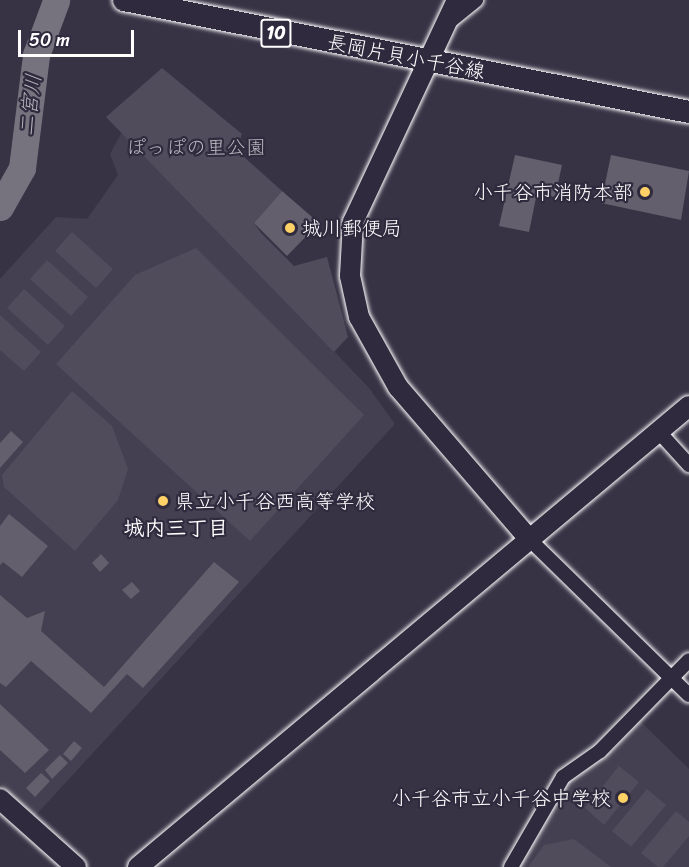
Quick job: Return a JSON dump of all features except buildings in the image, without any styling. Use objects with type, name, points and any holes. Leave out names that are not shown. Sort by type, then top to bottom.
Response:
[{"type":"main road","name":"長岡片貝小千谷線","points":[[124,0],[689,112]]},
{"type":"street","points":[[458,0],[353,222],[349,253],[352,286],[359,317],[398,387],[530,540],[689,695]]},
{"type":"street","points":[[445,25],[476,0]]},
{"type":"street","points":[[138,867],[689,406]]},
{"type":"street","points":[[659,432],[689,465]]},
{"type":"street","points":[[511,867],[563,777],[600,752],[670,676],[689,660]]},
{"type":"street","points":[[0,799],[76,867]]},
{"type":"shaded area","name":"県立小千谷西高等学校","points":[[123,130],[369,388],[395,424],[35,816],[0,784],[0,279],[56,217],[87,219],[118,175],[110,154]]},
{"type":"shaded area","name":"小千谷市立小千谷中学校","points":[[639,720],[689,769],[689,867],[517,867],[565,783],[616,748]]},
{"type":"green space","name":"ぽっぽの里公園","points":[[162,68],[242,134],[236,150],[282,191],[254,223],[261,233],[294,266],[327,257],[348,337],[334,352],[106,117]]},
{"type":"green space","points":[[72,232],[113,269],[96,288],[55,251]]},
{"type":"green space","points":[[196,248],[364,415],[250,541],[56,364],[135,275]]},
{"type":"green space","points":[[47,260],[88,297],[71,316],[30,279]]},
{"type":"green space","points":[[24,289],[65,326],[48,345],[7,308]]},
{"type":"green space","points":[[0,315],[41,352],[24,371],[0,350]]},
{"type":"green space","points":[[72,391],[112,426],[128,469],[118,500],[75,551],[4,487],[2,475]]},
{"type":"green space","points":[[619,766],[639,782],[604,825],[585,808]]},
{"type":"green space","points":[[647,789],[666,805],[631,847],[612,831]]},
{"type":"green space","points":[[676,811],[689,822],[689,836],[663,867],[658,867],[641,853]]},
{"type":"green space","points":[[574,839],[611,867],[528,867],[544,845]]},
{"type":"waterway","name":"二宮川","points":[[0,207],[22,168],[36,55],[56,1]]},
{"type":"place","name":"小千谷市消防本部","points":[[645,192]]},
{"type":"place","name":"城川郵便局","points":[[290,228]]},
{"type":"place","name":"県立小千谷西高等学校","points":[[163,501]]},
{"type":"place","name":"小千谷市立小千谷中学校","points":[[623,798]]},
{"type":"district","name":"城内三丁目","points":[[176,528]]}]
